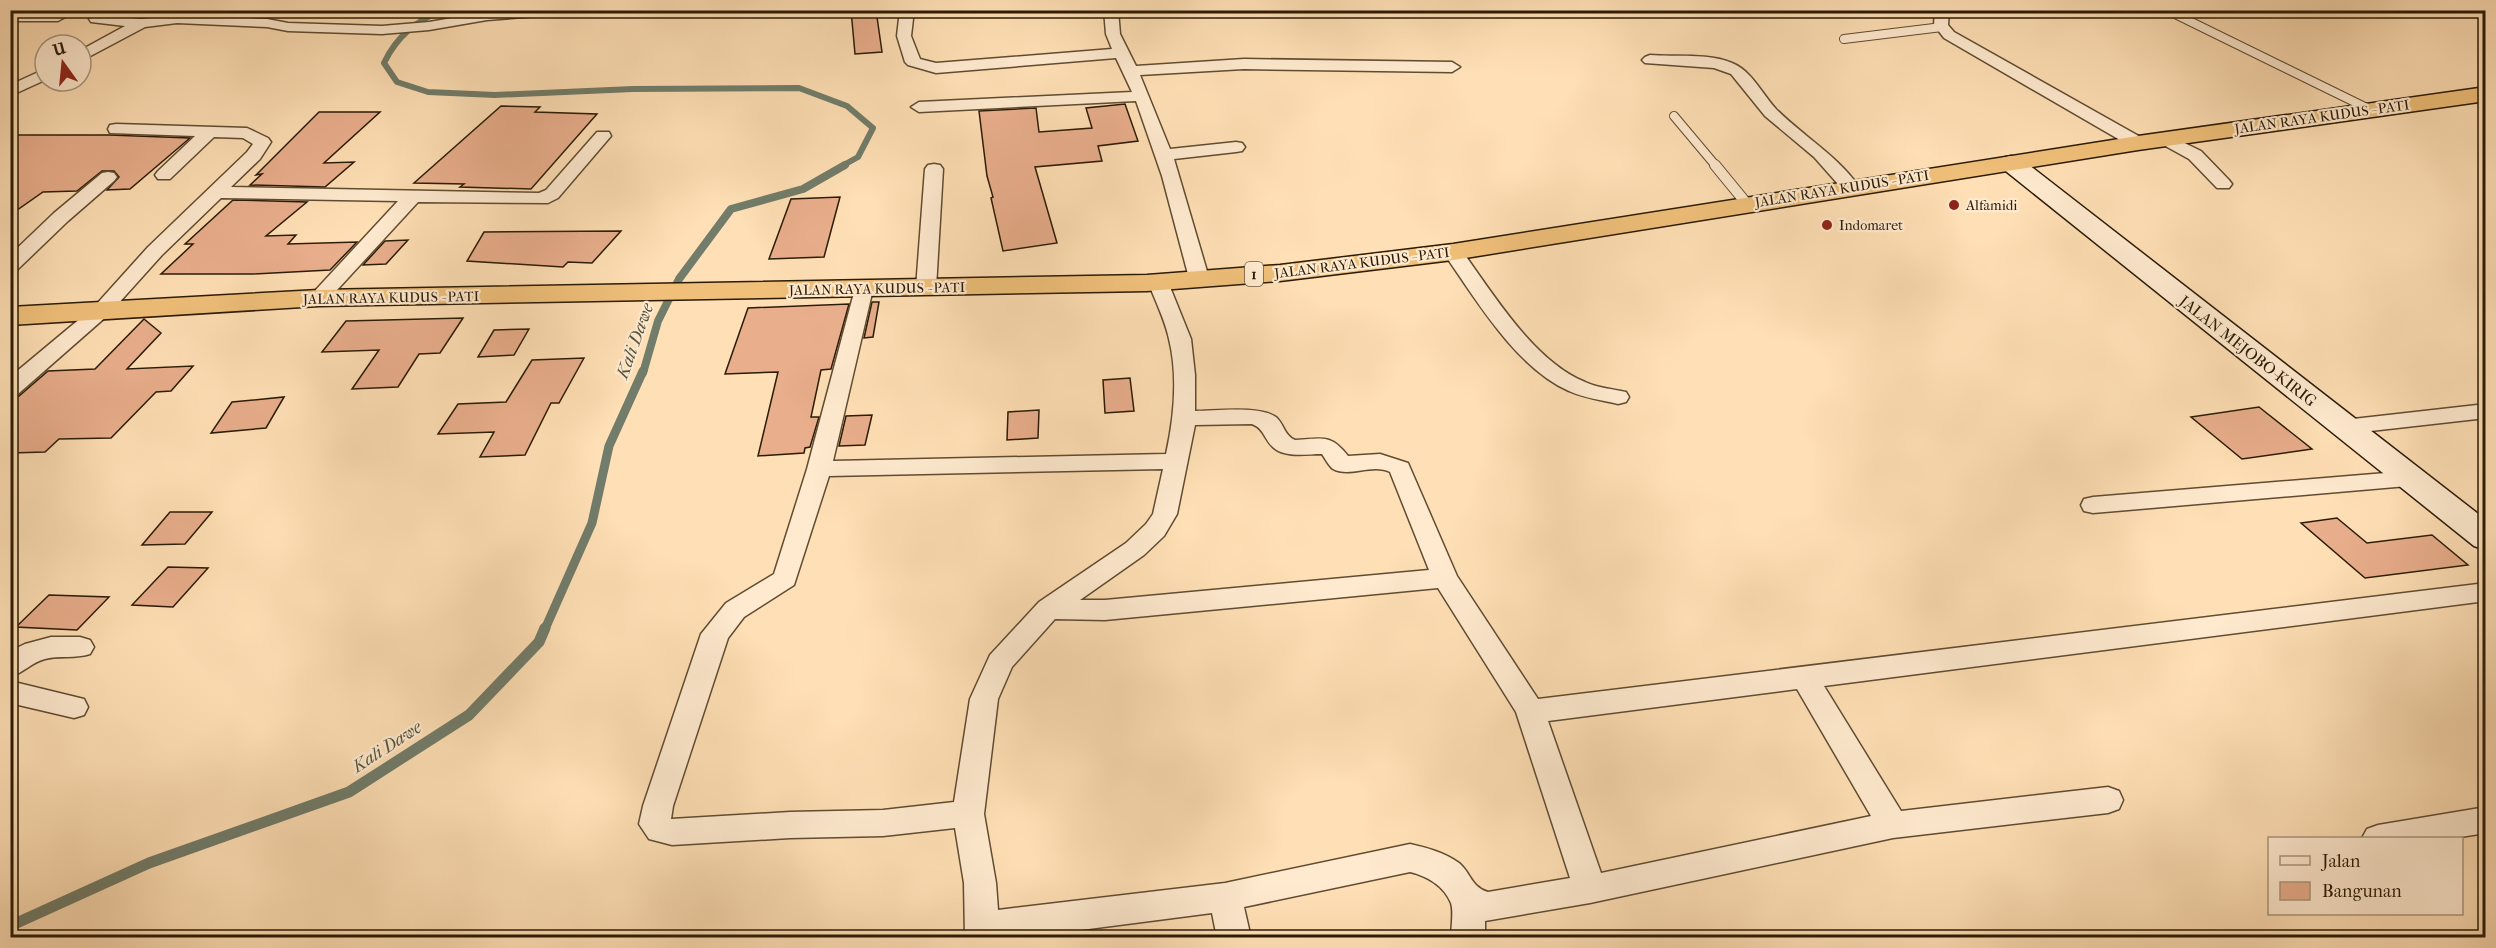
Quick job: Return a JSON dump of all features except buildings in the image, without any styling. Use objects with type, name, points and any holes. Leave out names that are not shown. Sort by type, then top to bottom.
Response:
[{"type":"highway","name":"JALAN RAYA KUDUS - PATI","points":[[10,315],[319,298],[1158,282],[1280,273],[1560,237],[1747,204],[2138,143],[2486,94]]},
{"type":"street","points":[[110,10],[96,19],[141,23],[177,19],[267,23],[288,27],[382,30],[429,26],[487,16],[564,10]]},
{"type":"street","points":[[907,10],[904,36],[913,62],[925,66],[936,68],[1121,53]]},
{"type":"street","points":[[1111,10],[1113,34],[1142,96],[1164,154],[1199,278]]},
{"type":"street","points":[[10,17],[58,17]]},
{"type":"street","points":[[1942,19],[1949,35],[2138,143]]},
{"type":"street","points":[[93,49],[141,23]]},
{"type":"street","points":[[1650,60],[1714,63],[1737,71],[1771,113],[1820,153],[1851,188]]},
{"type":"street","points":[[1130,71],[1244,64],[1452,67]]},
{"type":"street","points":[[10,90],[33,79]]},
{"type":"street","points":[[919,107],[1142,96]]},
{"type":"street","points":[[10,389],[101,311],[154,251],[254,155],[262,142],[247,133],[116,129]]},
{"type":"street","points":[[164,175],[210,132]]},
{"type":"street","points":[[217,192],[542,199],[552,194],[603,136]]},
{"type":"street","points":[[2166,139],[2195,155],[2223,184]]},
{"type":"street","points":[[1164,154],[1236,147]]},
{"type":"street","name":"JALAN MEJOBO-KIRIG","points":[[2011,163],[2486,538]]},
{"type":"street","points":[[926,288],[934,169]]},
{"type":"street","points":[[10,266],[61,217],[108,177]]},
{"type":"street","points":[[319,298],[413,196]]},
{"type":"street","points":[[1453,252],[1526,349],[1549,370],[1575,386],[1618,397]]},
{"type":"street","points":[[1158,282],[1180,339],[1183,355],[1184,426],[1165,514],[1155,530],[1126,556],[1048,609],[1000,662],[984,699],[968,814],[980,884],[982,932],[1225,897],[1410,858],[1428,862],[1449,873],[1468,902],[1468,938]]},
{"type":"street","points":[[863,289],[819,469],[784,579],[735,610],[715,633],[658,806],[655,824],[660,830],[672,832],[790,825],[883,823],[968,814]]},
{"type":"street","points":[[2344,427],[2486,411]]},
{"type":"street","points":[[1184,418],[1254,417],[1268,422],[1282,443],[1293,447],[1327,446],[1332,449],[1339,462],[1344,464],[1378,461],[1395,464],[1400,468],[1445,578],[1530,710],[1590,889]]},
{"type":"street","points":[[819,469],[1176,461]]},
{"type":"street","points":[[2093,505],[2410,479]]},
{"type":"street","points":[[1048,609],[1105,610],[1445,578]]},
{"type":"street","points":[[1530,710],[1563,710],[2486,592]]},
{"type":"street","points":[[10,667],[28,651],[52,647],[80,647]]},
{"type":"street","points":[[1805,679],[1893,825]]},
{"type":"street","points":[[10,692],[74,707]]},
{"type":"street","points":[[1468,902],[1488,907],[1590,889],[1893,825],[2108,800]]},
{"type":"street","points":[[2384,837],[2486,820]]},
{"type":"street","points":[[1225,897],[1234,938]]},
{"type":"lane","points":[[2171,12],[2371,110]]},
{"type":"lane","points":[[1844,39],[1942,19]]},
{"type":"lane","points":[[1674,116],[1747,204]]},
{"type":"waterway","name":"Kali Dawe","points":[[442,10],[408,31],[389,53],[384,63],[397,82],[428,92],[495,95],[633,89],[799,88],[847,106],[873,128],[858,157],[842,166]]},
{"type":"waterway","name":"Kali Dawe","points":[[643,373],[658,321],[679,279],[731,209],[803,189],[845,165]]},
{"type":"waterway","name":"Kali Dawe","points":[[545,629],[592,523],[609,446],[643,371]]},
{"type":"waterway","name":"Kali Dawe","points":[[10,926],[149,863],[349,792],[469,715],[539,642],[545,628]]},
{"type":"place","name":"Alfamidi","points":[[1954,205]]},
{"type":"place","name":"Indomaret","points":[[1827,225]]}]
